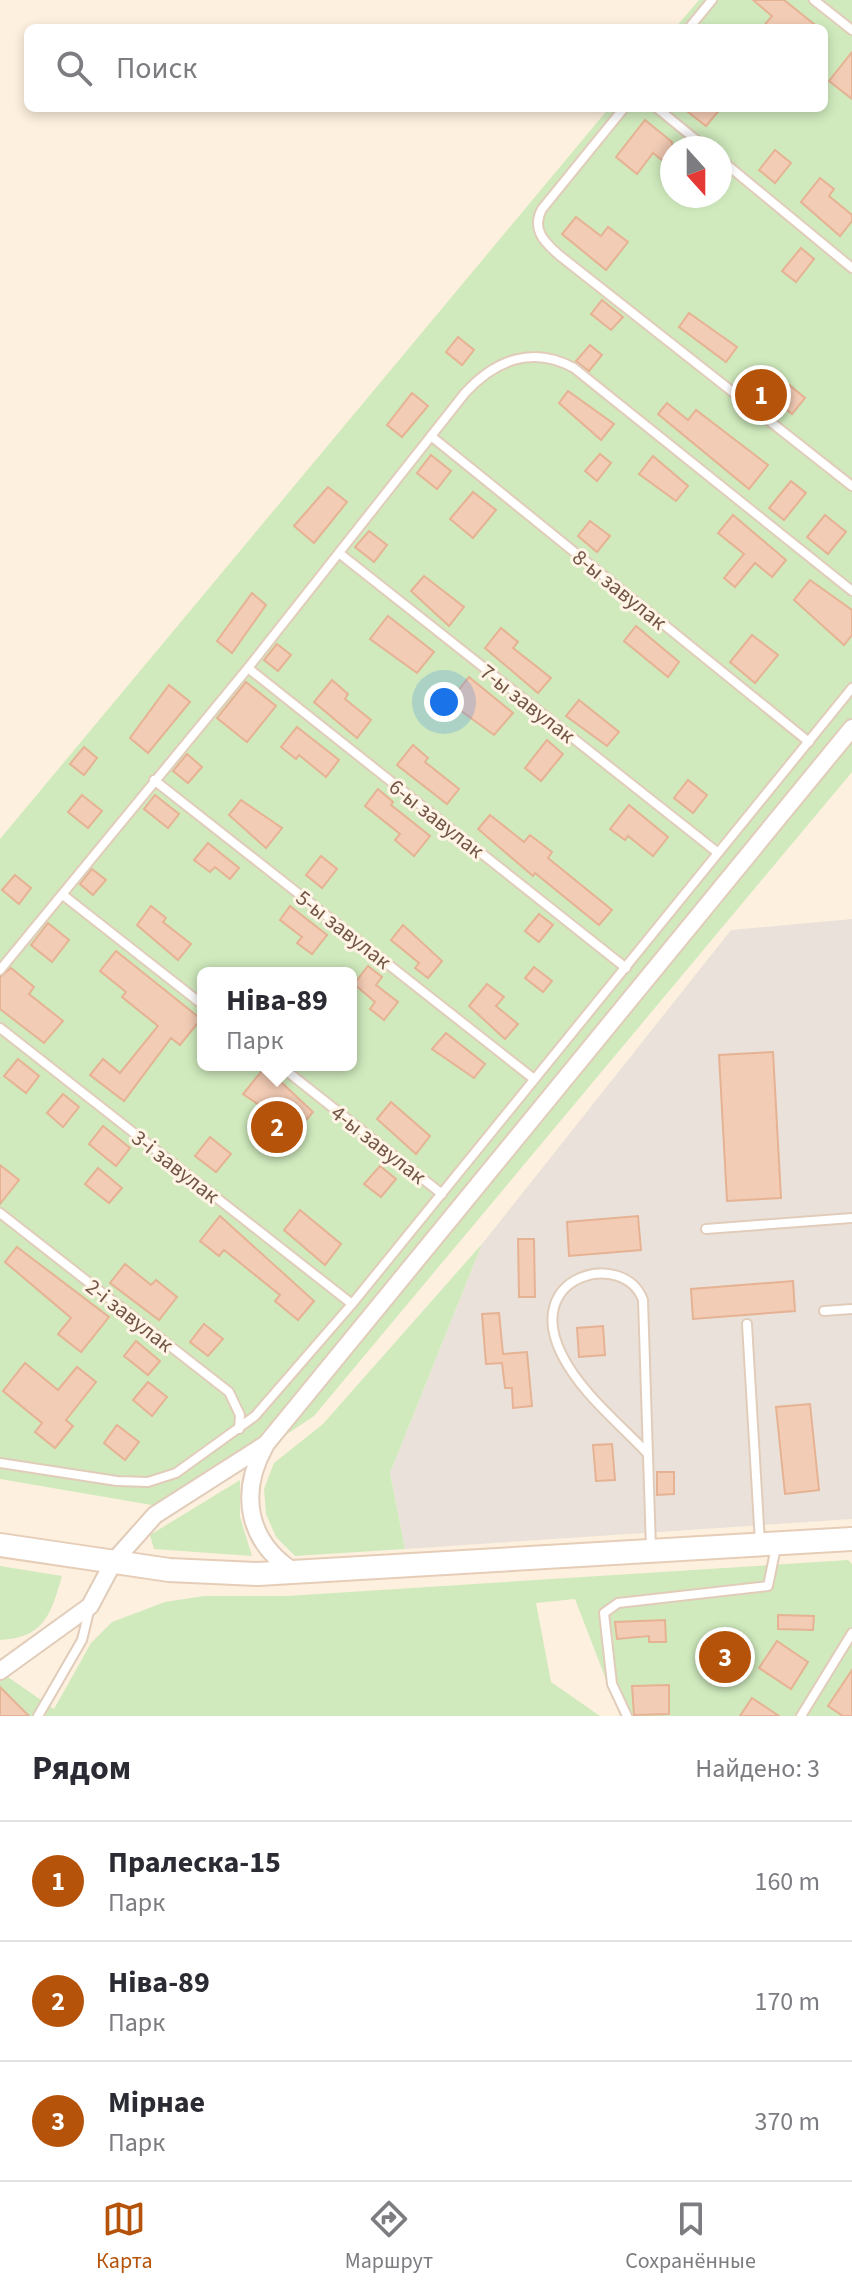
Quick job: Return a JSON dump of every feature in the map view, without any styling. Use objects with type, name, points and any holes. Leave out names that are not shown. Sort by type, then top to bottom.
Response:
[{"type":"street","points":[[298,1573],[263,1544],[250,1513],[252,1476],[266,1444],[852,728]]},
{"type":"street","points":[[2,1668],[90,1606],[114,1561],[142,1527],[168,1505],[266,1444]]},
{"type":"street","points":[[0,1545],[169,1570],[298,1573],[852,1539]]},
{"type":"lane","points":[[692,24],[712,0]]},
{"type":"lane","points":[[814,0],[852,30]]},
{"type":"lane","points":[[621,112],[542,209],[537,222],[539,234],[559,255],[852,486]]},
{"type":"lane","points":[[662,112],[691,136]]},
{"type":"lane","points":[[732,169],[852,268]]},
{"type":"lane","points":[[0,970],[248,668],[465,393],[490,370],[532,356],[561,361],[852,591]]},
{"type":"lane","name":"8-ы завулак","points":[[431,436],[809,742]]},
{"type":"lane","name":"7-ы завулак","points":[[339,553],[717,852]]},
{"type":"lane","name":"6-ы завулак","points":[[248,668],[626,968]]},
{"type":"lane","points":[[0,1463],[117,1481],[148,1482],[176,1473],[239,1429],[269,1402],[442,1194],[852,688]]},
{"type":"lane","name":"5-ы завулак","points":[[154,780],[534,1079]]},
{"type":"lane","points":[[63,895],[197,1000]]},
{"type":"lane","name":"3-і завулак","points":[[0,1028],[352,1304]]},
{"type":"lane","name":"4-ы завулак","points":[[287,1071],[442,1194]]},
{"type":"lane","name":"2-і завулак","points":[[0,1213],[229,1392],[240,1415],[239,1429]]},
{"type":"lane","points":[[706,1229],[852,1218]]},
{"type":"lane","points":[[647,1453],[577,1378],[561,1353],[555,1336],[554,1304],[561,1290],[572,1281],[617,1275],[640,1291],[644,1309],[651,1550]]},
{"type":"lane","points":[[824,1311],[852,1309]]},
{"type":"lane","points":[[627,1716],[612,1684],[604,1613],[618,1603],[768,1586],[772,1556],[747,1324]]},
{"type":"lane","points":[[38,1716],[82,1640],[90,1606]]},
{"type":"lane","points":[[801,1716],[852,1633]]},
{"type":"shaded area","points":[[852,919],[852,1519],[405,1549],[390,1473],[482,1244],[731,930]]},
{"type":"green space","points":[[699,0],[852,0],[852,772],[314,1416],[175,1509],[0,1479],[0,839],[606,112],[828,112],[828,24],[678,24]]},
{"type":"green space","points":[[482,1244],[390,1473],[405,1549],[295,1556],[276,1537],[266,1514],[264,1489],[274,1463],[323,1424]]},
{"type":"green space","points":[[240,1480],[240,1517],[252,1556],[154,1549],[150,1535]]},
{"type":"green space","points":[[848,1560],[852,1564],[852,1716],[620,1716],[575,1599],[536,1603],[551,1682],[600,1716],[0,1716],[0,1680],[5,1675],[54,1709],[91,1643],[112,1622],[165,1602],[204,1596],[287,1596]]},
{"type":"green space","points":[[0,1566],[62,1576],[54,1602],[43,1622],[27,1634],[0,1640]]},
{"type":"building","points":[[753,0],[784,0],[814,24],[765,24],[772,16]]},
{"type":"building","points":[[852,52],[852,99],[829,81]]},
{"type":"building","points":[[688,112],[718,112],[706,126]]},
{"type":"building","points":[[645,120],[665,136],[660,136],[660,159],[653,153],[637,174],[616,157]]},
{"type":"building","points":[[775,150],[791,163],[775,183],[759,170]]},
{"type":"building","points":[[820,178],[834,189],[829,196],[852,215],[852,221],[840,236],[801,202]]},
{"type":"building","points":[[576,217],[601,236],[608,227],[628,242],[606,270],[562,234]]},
{"type":"building","points":[[801,248],[814,259],[796,282],[782,271]]},
{"type":"building","points":[[602,300],[623,317],[611,330],[591,314]]},
{"type":"building","points":[[689,313],[737,347],[726,362],[679,327]]},
{"type":"building","points":[[458,337],[474,350],[462,365],[446,352]]},
{"type":"building","points":[[590,345],[602,355],[589,371],[576,361]]},
{"type":"building","points":[[787,383],[805,398],[792,414],[773,399]]},
{"type":"building","points":[[568,391],[614,424],[601,440],[559,403]]},
{"type":"building","points":[[412,393],[428,406],[402,437],[387,425]]},
{"type":"building","points":[[667,403],[688,420],[696,410],[768,465],[749,489],[658,414]]},
{"type":"building","points":[[600,454],[611,463],[597,481],[585,471]]},
{"type":"building","points":[[431,455],[451,471],[437,489],[417,473]]},
{"type":"building","points":[[653,456],[688,486],[676,501],[639,474]]},
{"type":"building","points":[[791,481],[806,493],[784,520],[769,508]]},
{"type":"building","points":[[328,487],[347,502],[314,543],[294,526]]},
{"type":"building","points":[[473,492],[496,510],[473,538],[450,519]]},
{"type":"building","points":[[733,515],[786,560],[772,577],[755,563],[735,587],[724,578],[744,554],[718,533]]},
{"type":"building","points":[[825,515],[846,532],[828,554],[807,537]]},
{"type":"building","points":[[590,521],[610,536],[597,552],[578,536]]},
{"type":"building","points":[[369,531],[387,545],[374,562],[355,547]]},
{"type":"building","points":[[424,576],[464,607],[449,626],[411,591]]},
{"type":"building","points":[[810,580],[852,610],[852,635],[844,645],[794,600]]},
{"type":"building","points":[[252,593],[266,605],[232,653],[217,641]]},
{"type":"building","points":[[388,616],[434,652],[417,673],[370,639]]},
{"type":"building","points":[[636,626],[679,662],[668,677],[624,641]]},
{"type":"building","points":[[501,628],[518,642],[513,648],[551,678],[538,693],[485,648]]},
{"type":"building","points":[[752,635],[778,655],[755,683],[730,662]]},
{"type":"building","points":[[277,644],[291,655],[278,671],[264,660]]},
{"type":"building","points":[[469,677],[513,713],[494,735],[449,702]]},
{"type":"building","points":[[332,680],[348,694],[345,699],[371,720],[357,738],[314,702]]},
{"type":"building","points":[[246,682],[276,706],[247,742],[217,718]]},
{"type":"building","points":[[169,685],[190,702],[148,753],[130,738]]},
{"type":"building","points":[[579,700],[619,732],[607,746],[566,716]]},
{"type":"building","points":[[297,727],[339,760],[326,777],[299,755],[296,759],[281,747]]},
{"type":"building","points":[[547,740],[563,754],[541,781],[525,768]]},
{"type":"building","points":[[413,745],[428,758],[425,762],[459,789],[447,804],[397,765]]},
{"type":"building","points":[[84,747],[97,758],[84,775],[70,764]]},
{"type":"building","points":[[187,754],[202,767],[188,783],[173,771]]},
{"type":"building","points":[[688,780],[707,795],[693,813],[674,798]]},
{"type":"building","points":[[378,789],[393,802],[391,805],[430,836],[414,856],[395,840],[400,834],[365,806]]},
{"type":"building","points":[[82,795],[102,811],[88,828],[68,812]]},
{"type":"building","points":[[155,795],[179,814],[168,828],[144,809]]},
{"type":"building","points":[[241,800],[282,828],[266,848],[229,815]]},
{"type":"building","points":[[629,805],[668,837],[653,856],[628,836],[625,840],[610,829]]},
{"type":"building","points":[[490,815],[524,842],[530,835],[552,852],[548,858],[612,910],[599,925],[535,873],[533,876],[478,829]]},
{"type":"building","points":[[208,843],[239,868],[230,879],[215,867],[210,872],[194,860]]},
{"type":"building","points":[[321,856],[337,869],[322,888],[306,875]]},
{"type":"building","points":[[92,869],[106,880],[93,895],[80,884]]},
{"type":"building","points":[[15,875],[31,888],[19,904],[2,890]]},
{"type":"building","points":[[151,906],[166,918],[163,922],[191,944],[178,960],[137,925]]},
{"type":"building","points":[[290,906],[327,935],[312,954],[297,943],[302,937],[280,920]]},
{"type":"building","points":[[539,914],[553,925],[539,942],[525,931]]},
{"type":"building","points":[[48,923],[69,940],[52,962],[31,945]]},
{"type":"building","points":[[403,925],[442,961],[428,978],[415,968],[419,963],[391,940]]},
{"type":"building","points":[[116,951],[197,1016],[197,1024],[180,1045],[171,1038],[124,1101],[90,1075],[103,1059],[120,1073],[158,1026],[122,997],[126,992],[100,971]]},
{"type":"building","points":[[368,966],[382,977],[376,985],[398,1002],[384,1020],[370,1009],[375,1002],[357,987],[357,980]]},
{"type":"building","points":[[534,967],[552,981],[543,992],[525,978]]},
{"type":"building","points":[[11,968],[34,987],[29,994],[63,1021],[44,1043],[0,1009],[0,977]]},
{"type":"building","points":[[487,984],[504,997],[496,1006],[518,1024],[505,1039],[469,1006]]},
{"type":"building","points":[[446,1033],[485,1064],[474,1078],[432,1049]]},
{"type":"building","points":[[773,1052],[781,1198],[727,1201],[719,1055]]},
{"type":"building","points":[[18,1059],[39,1076],[26,1093],[4,1076]]},
{"type":"building","points":[[262,1071],[269,1071],[313,1112],[297,1131],[243,1094]]},
{"type":"building","points":[[63,1094],[79,1107],[63,1127],[47,1113]]},
{"type":"building","points":[[391,1102],[430,1136],[416,1154],[377,1119]]},
{"type":"building","points":[[103,1126],[130,1148],[116,1166],[89,1144]]},
{"type":"building","points":[[210,1137],[231,1154],[216,1172],[195,1156]]},
{"type":"building","points":[[0,1165],[19,1180],[0,1204]]},
{"type":"building","points":[[380,1166],[396,1179],[381,1197],[364,1184]]},
{"type":"building","points":[[98,1168],[122,1188],[109,1203],[85,1184]]},
{"type":"building","points":[[300,1210],[341,1244],[325,1265],[284,1230]]},
{"type":"building","points":[[220,1216],[314,1301],[298,1320],[275,1301],[280,1295],[224,1250],[219,1256],[200,1241]]},
{"type":"building","points":[[638,1216],[641,1250],[569,1256],[567,1222]]},
{"type":"building","points":[[518,1239],[534,1239],[535,1297],[519,1297]]},
{"type":"building","points":[[17,1247],[109,1317],[81,1352],[58,1334],[71,1318],[5,1262]]},
{"type":"building","points":[[125,1264],[151,1285],[156,1280],[177,1297],[159,1320],[110,1283]]},
{"type":"building","points":[[793,1281],[795,1311],[693,1319],[691,1289]]},
{"type":"building","points":[[499,1313],[503,1354],[527,1352],[532,1406],[513,1408],[512,1388],[505,1388],[502,1363],[486,1364],[482,1314]]},
{"type":"building","points":[[204,1324],[223,1339],[208,1356],[190,1342]]},
{"type":"building","points":[[603,1326],[605,1355],[579,1357],[577,1328]]},
{"type":"building","points":[[136,1341],[160,1361],[148,1375],[124,1356]]},
{"type":"building","points":[[25,1363],[58,1390],[77,1367],[96,1382],[66,1420],[73,1426],[55,1448],[35,1432],[42,1423],[3,1391]]},
{"type":"building","points":[[148,1382],[167,1397],[152,1416],[133,1400]]},
{"type":"building","points":[[810,1404],[819,1490],[785,1494],[776,1407]]},
{"type":"building","points":[[117,1425],[139,1442],[125,1460],[104,1443]]},
{"type":"building","points":[[612,1444],[615,1480],[596,1481],[593,1445]]},
{"type":"building","points":[[657,1472],[674,1472],[674,1494],[657,1495]]},
{"type":"building","points":[[778,1615],[814,1616],[813,1630],[778,1629]]},
{"type":"building","points":[[665,1620],[666,1642],[649,1642],[649,1636],[617,1639],[615,1622]]},
{"type":"building","points":[[777,1641],[808,1662],[791,1689],[759,1668]]},
{"type":"building","points":[[852,1670],[852,1716],[843,1716],[828,1706]]},
{"type":"building","points":[[669,1685],[669,1714],[634,1715],[632,1686]]},
{"type":"building","points":[[0,1687],[29,1716],[0,1716]]},
{"type":"building","points":[[752,1698],[779,1716],[740,1716]]},
{"type":"place","name":"Пралеска-15","points":[[761,395]]},
{"type":"place","name":"Ніва-89","points":[[277,1127]]},
{"type":"place","name":"Мірнае","points":[[725,1657]]}]
